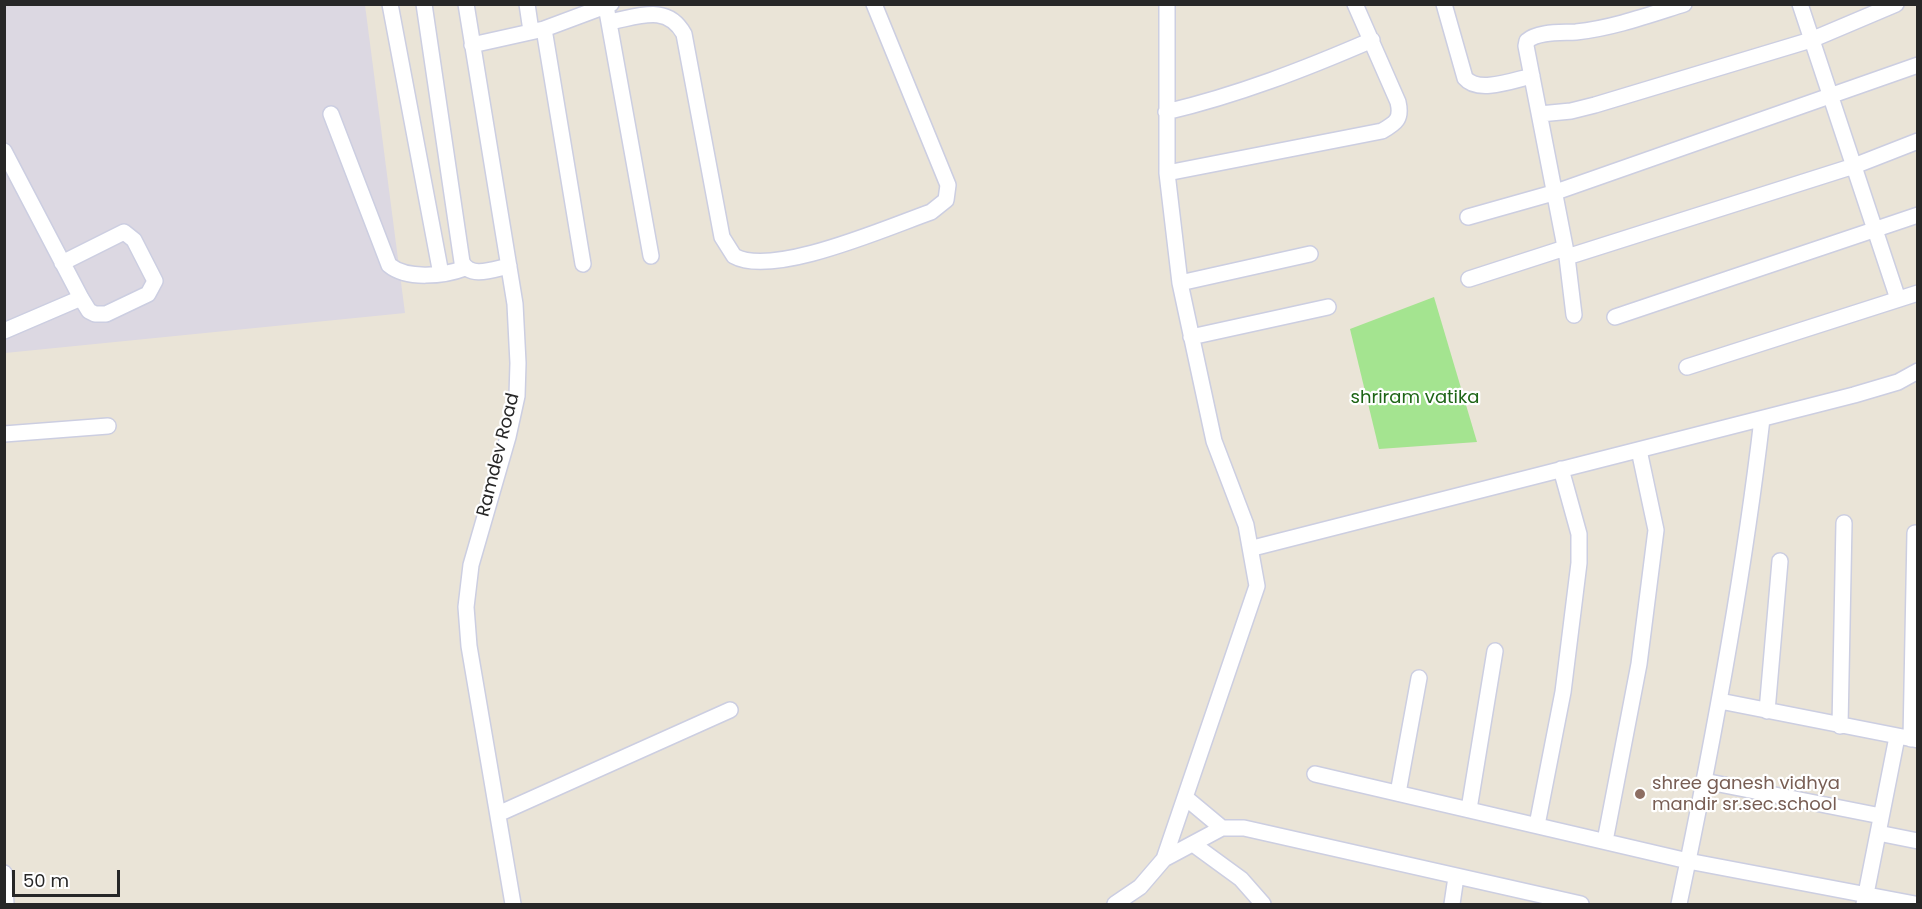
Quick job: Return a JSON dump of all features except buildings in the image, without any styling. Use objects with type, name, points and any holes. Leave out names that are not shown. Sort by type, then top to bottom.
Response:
[{"type":"street","points":[[390,4],[441,274]]},
{"type":"street","points":[[424,4],[470,270]]},
{"type":"street","name":"Ramdev Road","points":[[466,4],[515,304],[516,396],[508,437],[471,565],[466,607],[469,646],[513,904]]},
{"type":"street","points":[[527,4],[538,30],[583,264]]},
{"type":"street","points":[[609,22],[659,13],[678,23],[684,34],[722,237],[734,256],[756,264],[812,253],[931,212],[946,200],[948,185],[873,4]]},
{"type":"street","points":[[1164,860],[1257,586],[1252,548],[1214,441],[1180,283],[1167,173],[1167,4]]},
{"type":"street","points":[[1167,173],[1382,131],[1392,126],[1398,120],[1399,108],[1372,40],[1354,4]]},
{"type":"street","points":[[1444,4],[1465,78],[1470,84],[1479,86],[1532,76]]},
{"type":"street","points":[[1574,315],[1566,252],[1526,46],[1530,38],[1596,28],[1684,4]]},
{"type":"street","points":[[1800,4],[1898,299]]},
{"type":"street","points":[[1540,114],[1571,111],[1595,105],[1811,40],[1896,4]]},
{"type":"street","points":[[472,45],[538,30],[609,5],[609,22],[651,256]]},
{"type":"street","points":[[1166,112],[1264,84],[1372,40]]},
{"type":"street","points":[[1468,218],[1553,193],[1917,65]]},
{"type":"street","points":[[331,114],[389,265],[406,274],[441,274],[509,266]]},
{"type":"street","points":[[1469,279],[1854,166],[1917,141]]},
{"type":"street","points":[[4,151],[62,263],[89,311],[95,314],[106,314],[148,294],[155,281],[134,240],[124,232],[62,263]]},
{"type":"street","points":[[1615,316],[1917,215]]},
{"type":"street","points":[[1180,283],[1310,254]]},
{"type":"street","points":[[1688,367],[1917,293]]},
{"type":"street","points":[[4,331],[81,298]]},
{"type":"street","points":[[1191,337],[1328,307]]},
{"type":"street","points":[[1252,548],[1854,395],[1898,382],[1917,371]]},
{"type":"street","points":[[1679,904],[1720,701],[1749,525],[1762,419]]},
{"type":"street","points":[[4,434],[108,426]]},
{"type":"street","points":[[1605,841],[1639,664],[1656,530],[1639,450]]},
{"type":"street","points":[[1538,825],[1563,692],[1579,563],[1579,534],[1561,469]]},
{"type":"street","points":[[1840,726],[1844,524]]},
{"type":"street","points":[[1865,900],[1881,816],[1908,739],[1915,533]]},
{"type":"street","points":[[1767,711],[1780,561]]},
{"type":"street","points":[[1469,810],[1495,651]]},
{"type":"street","points":[[1398,793],[1419,678]]},
{"type":"street","points":[[1720,701],[1908,739]]},
{"type":"street","points":[[498,814],[730,710]]},
{"type":"street","points":[[1315,774],[1865,900],[1915,904]]},
{"type":"street","points":[[1704,781],[1881,816]]},
{"type":"street","points":[[1186,798],[1222,828]]},
{"type":"street","points":[[1115,904],[1140,887],[1164,860],[1222,828],[1244,828],[1581,904]]},
{"type":"street","points":[[1878,833],[1917,841]]},
{"type":"street","points":[[1193,844],[1241,879],[1263,904]]},
{"type":"street","points":[[4,873],[6,904]]},
{"type":"street","points":[[1452,904],[1456,877]]},
{"type":"shaded area","points":[[5,5],[365,5],[405,313],[5,353]]},
{"type":"green space","name":"shriram vatika","points":[[1434,297],[1477,442],[1379,449],[1350,329]]},
{"type":"place","name":"shree ganesh vidhya mandir sr.sec.school","points":[[1640,794]]}]
